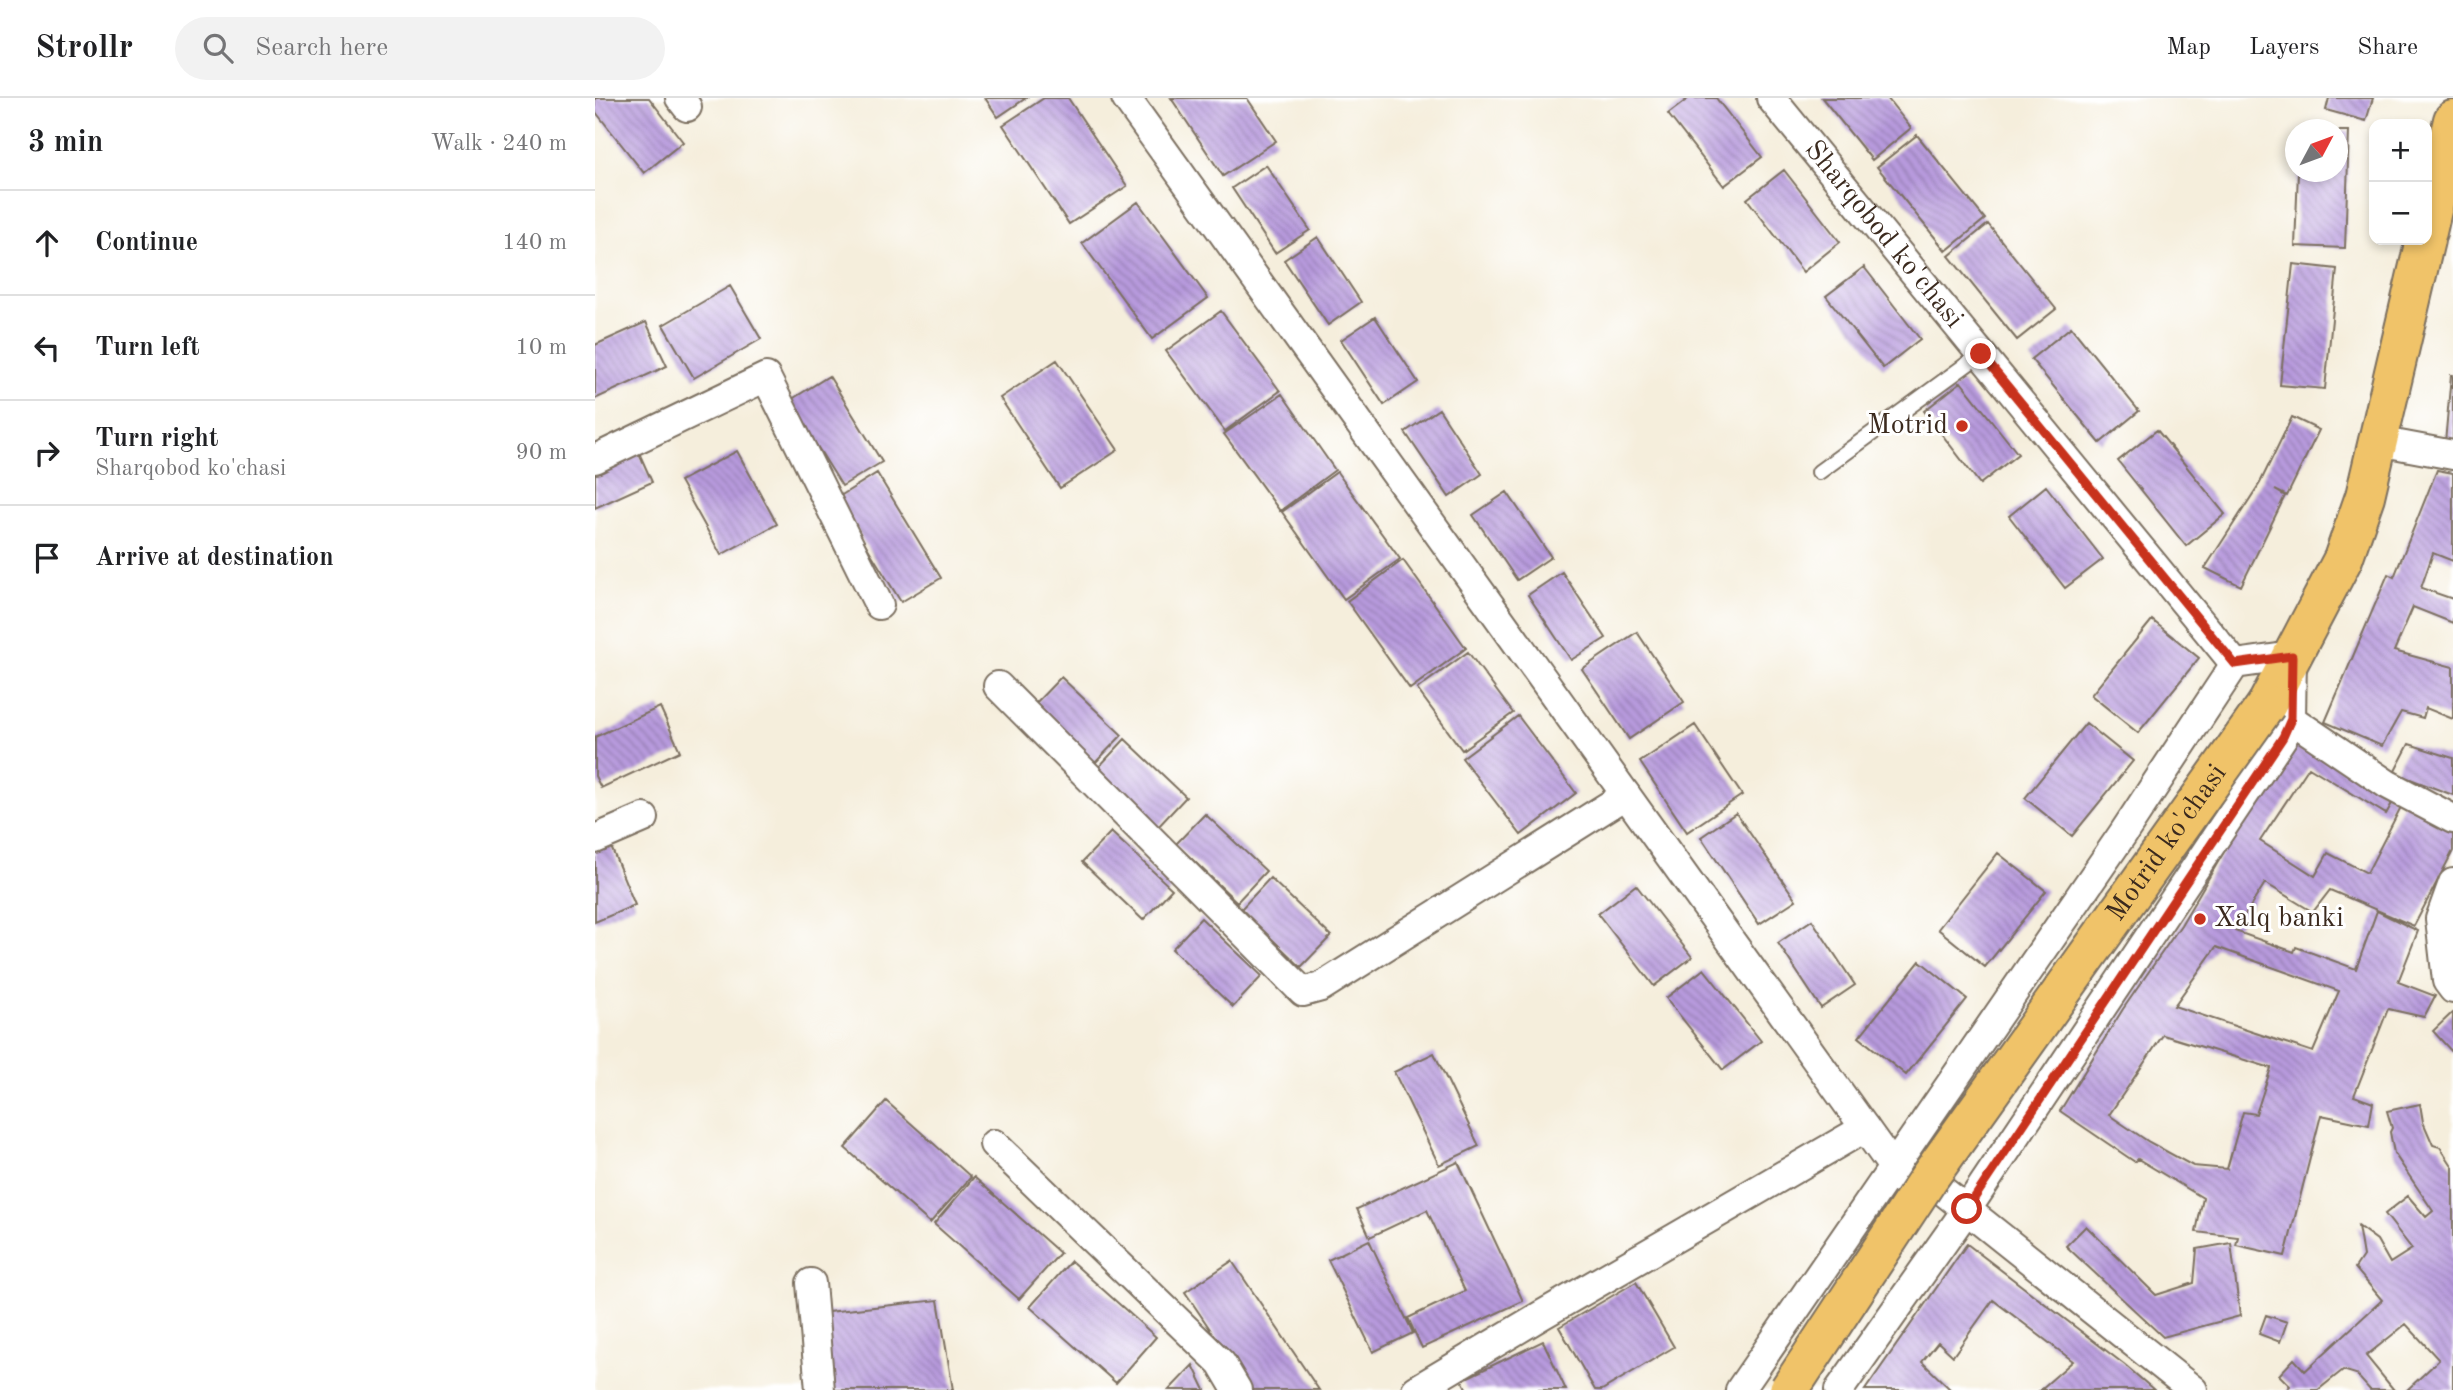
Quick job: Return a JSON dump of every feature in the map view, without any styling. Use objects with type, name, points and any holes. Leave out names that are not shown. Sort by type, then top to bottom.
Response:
[{"type":"main road","points":[[2432,210],[2453,120]]},
{"type":"main road","name":"Motrid ko'chasi","points":[[1789,1390],[1912,1181],[2279,711],[2292,656],[2343,559],[2365,496],[2424,245]]},
{"type":"street","points":[[1126,98],[1865,1128],[1912,1181],[1967,1209],[2193,1390]]},
{"type":"street","name":"Sharqobod ko'chasi","points":[[1771,98],[2235,664]]},
{"type":"street","points":[[599,449],[766,377],[879,605]]},
{"type":"street","points":[[2378,440],[2453,455]]},
{"type":"street","points":[[1740,1390],[1846,1236],[1912,1181],[2122,835],[2235,664],[2292,656]]},
{"type":"street","points":[[997,686],[1303,992],[1321,986],[1626,795]]},
{"type":"street","points":[[2279,711],[2387,784],[2453,818]]},
{"type":"street","points":[[1839,1390],[1967,1209],[2283,737],[2279,711]]},
{"type":"street","points":[[595,839],[644,818]]},
{"type":"street","points":[[2453,883],[2440,919],[2447,981],[2453,989]]},
{"type":"street","points":[[1416,1390],[1865,1128]]},
{"type":"street","points":[[995,1144],[1221,1363],[1237,1390]]},
{"type":"street","points":[[1846,1236],[1907,1292]]},
{"type":"street","points":[[811,1283],[820,1390]]},
{"type":"lane","points":[[1819,472],[1981,354]]},
{"type":"building","points":[[595,98],[649,98],[683,142],[644,173],[595,111]]},
{"type":"building","points":[[985,98],[1026,98],[998,117]]},
{"type":"building","points":[[1044,98],[1068,98],[1127,186],[1069,224],[1003,125]]},
{"type":"building","points":[[1171,98],[1247,98],[1276,141],[1223,176]]},
{"type":"building","points":[[1689,98],[1716,98],[1762,157],[1724,186],[1668,114]]},
{"type":"building","points":[[1822,98],[1887,98],[1911,128],[1872,160]]},
{"type":"building","points":[[2329,98],[2373,98],[2366,121],[2326,110]]},
{"type":"building","points":[[1917,135],[1985,219],[1946,251],[1877,167]]},
{"type":"building","points":[[1266,165],[1310,230],[1275,253],[1232,188]]},
{"type":"building","points":[[1784,170],[1840,242],[1803,272],[1747,199]]},
{"type":"building","points":[[2298,182],[2347,182],[2345,248],[2295,246]]},
{"type":"building","points":[[1138,202],[1208,298],[1152,339],[1082,243]]},
{"type":"building","points":[[1988,224],[2056,309],[2017,340],[1949,256]]},
{"type":"building","points":[[1318,237],[1361,302],[1328,325],[1284,260]]},
{"type":"building","points":[[2293,264],[2337,269],[2325,389],[2280,385]]},
{"type":"building","points":[[1864,267],[1920,339],[1883,368],[1826,296]]},
{"type":"building","points":[[730,286],[761,339],[694,378],[663,325]]},
{"type":"building","points":[[1221,311],[1280,391],[1225,431],[1166,351]]},
{"type":"building","points":[[1375,317],[1418,382],[1384,405],[1341,340]]},
{"type":"building","points":[[646,322],[667,366],[595,399],[595,345]]},
{"type":"building","points":[[2071,327],[2139,411],[2100,443],[2031,359]]},
{"type":"building","points":[[1057,360],[1118,450],[1060,488],[1000,398]]},
{"type":"building","points":[[2451,375],[2453,443],[2445,443]]},
{"type":"building","points":[[829,376],[882,462],[842,486],[789,401]]},
{"type":"building","points":[[1961,382],[2018,454],[1980,484],[1924,411]]},
{"type":"building","points":[[1282,394],[1335,470],[1280,511],[1224,434]]},
{"type":"building","points":[[1439,409],[1482,474],[1449,497],[1405,432]]},
{"type":"building","points":[[2292,417],[2319,430],[2287,496],[2275,490],[2285,496],[2241,586],[2205,568],[2260,483]]},
{"type":"building","points":[[2157,430],[2225,514],[2186,546],[2118,461]]},
{"type":"building","points":[[632,437],[652,482],[595,508],[595,454]]},
{"type":"building","points":[[737,451],[777,524],[721,555],[680,481]]},
{"type":"building","points":[[2437,470],[2453,473],[2453,561],[2433,553],[2421,588],[2453,599],[2453,623],[2413,607],[2394,651],[2453,667],[2453,719],[2426,708],[2423,718],[2401,712],[2382,746],[2325,722],[2388,574],[2394,577]]},
{"type":"building","points":[[1337,472],[1400,559],[1344,599],[1282,512]]},
{"type":"building","points":[[877,473],[941,578],[901,602],[837,498]]},
{"type":"building","points":[[2046,486],[2103,559],[2065,588],[2009,516]]},
{"type":"building","points":[[1507,492],[1551,557],[1517,580],[1473,515]]},
{"type":"building","points":[[1403,560],[1466,648],[1410,689],[1347,601]]},
{"type":"building","points":[[1562,572],[1606,638],[1571,660],[1528,595]]},
{"type":"building","points":[[2152,620],[2199,658],[2138,733],[2091,695]]},
{"type":"building","points":[[1637,632],[1684,702],[1629,739],[1582,669]]},
{"type":"building","points":[[1468,652],[1513,713],[1462,750],[1417,689]]},
{"type":"building","points":[[1061,677],[1122,735],[1093,765],[1032,707]]},
{"type":"building","points":[[660,707],[680,751],[601,788],[595,776],[595,737]]},
{"type":"building","points":[[1518,716],[1576,793],[1521,835],[1462,758]]},
{"type":"building","points":[[2086,723],[2133,761],[2072,836],[2025,798]]},
{"type":"building","points":[[1695,725],[1742,795],[1687,832],[1640,762]]},
{"type":"building","points":[[2299,738],[2395,798],[2386,814],[2309,767],[2260,841],[2315,876],[2328,853],[2367,873],[2405,799],[2453,824],[2453,851],[2414,926],[2330,890],[2313,912],[2265,883],[2235,931],[2294,952],[2296,947],[2356,969],[2377,911],[2418,931],[2398,982],[2435,996],[2424,1017],[2388,1009],[2354,1096],[2373,1103],[2369,1125],[2321,1115],[2285,1256],[2236,1245],[2238,1237],[2196,1232],[2203,1198],[2138,1159],[2135,1162],[2060,1111],[2123,1009],[2181,925],[2238,828]],"holes":[[[2216,947],[2339,991],[2313,1052],[2174,1006]],[[2163,1035],[2271,1068],[2256,1114],[2243,1112],[2227,1169],[2193,1166],[2149,1142],[2109,1115]]]},
{"type":"building","points":[[1125,739],[1186,797],[1157,828],[1096,770]]},
{"type":"building","points":[[2409,744],[2453,758],[2453,795],[2394,773]]},
{"type":"building","points":[[1736,813],[1796,900],[1759,924],[1701,837]]},
{"type":"building","points":[[1205,814],[1266,871],[1237,902],[1176,844]]},
{"type":"building","points":[[1111,832],[1172,889],[1143,920],[1082,862]]},
{"type":"building","points":[[609,842],[635,905],[595,922],[595,848]]},
{"type":"building","points":[[1998,853],[2046,891],[1985,967],[1938,929]]},
{"type":"building","points":[[1270,878],[1331,936],[1301,967],[1241,909]]},
{"type":"building","points":[[1636,885],[1692,957],[1654,986],[1598,914]]},
{"type":"building","points":[[1201,918],[1262,976],[1233,1007],[1172,949]]},
{"type":"building","points":[[1812,920],[1855,985],[1821,1008],[1778,943]]},
{"type":"building","points":[[1920,961],[1967,999],[1906,1075],[1859,1037]]},
{"type":"building","points":[[1704,969],[1761,1041],[1723,1070],[1666,998]]},
{"type":"building","points":[[2453,1014],[2453,1053],[2433,1031]]},
{"type":"building","points":[[1434,1053],[1479,1146],[1439,1165],[1394,1072]]},
{"type":"building","points":[[886,1101],[971,1177],[930,1223],[845,1148]]},
{"type":"building","points":[[2420,1104],[2423,1122],[2433,1145],[2440,1147],[2453,1167],[2453,1390],[2407,1390],[2439,1360],[2406,1324],[2366,1356],[2394,1390],[2370,1390],[2356,1374],[2343,1370],[2318,1390],[2286,1390],[2290,1386],[2279,1375],[2294,1359],[2305,1371],[2382,1300],[2355,1268],[2363,1256],[2358,1226],[2377,1240],[2390,1263],[2412,1249],[2385,1214],[2408,1196],[2426,1217],[2433,1211],[2394,1153],[2390,1132],[2392,1128],[2387,1111]]},
{"type":"building","points":[[1458,1162],[1523,1301],[1422,1348],[1408,1318],[1465,1291],[1427,1210],[1370,1237],[1357,1209]]},
{"type":"building","points":[[974,1177],[1060,1253],[1019,1299],[934,1224]]},
{"type":"building","points":[[2086,1226],[2156,1295],[2194,1283],[2197,1249],[2231,1243],[2240,1316],[2163,1337],[2066,1246]]},
{"type":"building","points":[[1369,1240],[1413,1333],[1373,1352],[1328,1260]]},
{"type":"building","points":[[1967,1244],[2154,1390],[2040,1390],[2073,1361],[1993,1300],[1953,1356],[1938,1342],[1922,1362],[1951,1390],[1865,1390]]},
{"type":"building","points":[[1071,1261],[1156,1337],[1116,1383],[1030,1307]]},
{"type":"building","points":[[1232,1261],[1319,1390],[1251,1390],[1185,1292]]},
{"type":"building","points":[[1636,1282],[1674,1347],[1602,1390],[1595,1390],[1559,1327]]},
{"type":"building","points":[[938,1300],[953,1390],[827,1390],[819,1313]]},
{"type":"building","points":[[2266,1315],[2287,1322],[2280,1342],[2259,1334]]},
{"type":"building","points":[[1543,1341],[1566,1390],[1467,1390],[1462,1380]]},
{"type":"building","points":[[1193,1365],[1205,1390],[1169,1390]]},
{"type":"place","name":"Motrid","points":[[1962,426]]},
{"type":"place","name":"Xalq banki","points":[[2200,919]]},
{"type":"route","points":[[1967,1209],[2283,737],[2291,719],[2292,656],[2235,664],[1981,354]]}]
